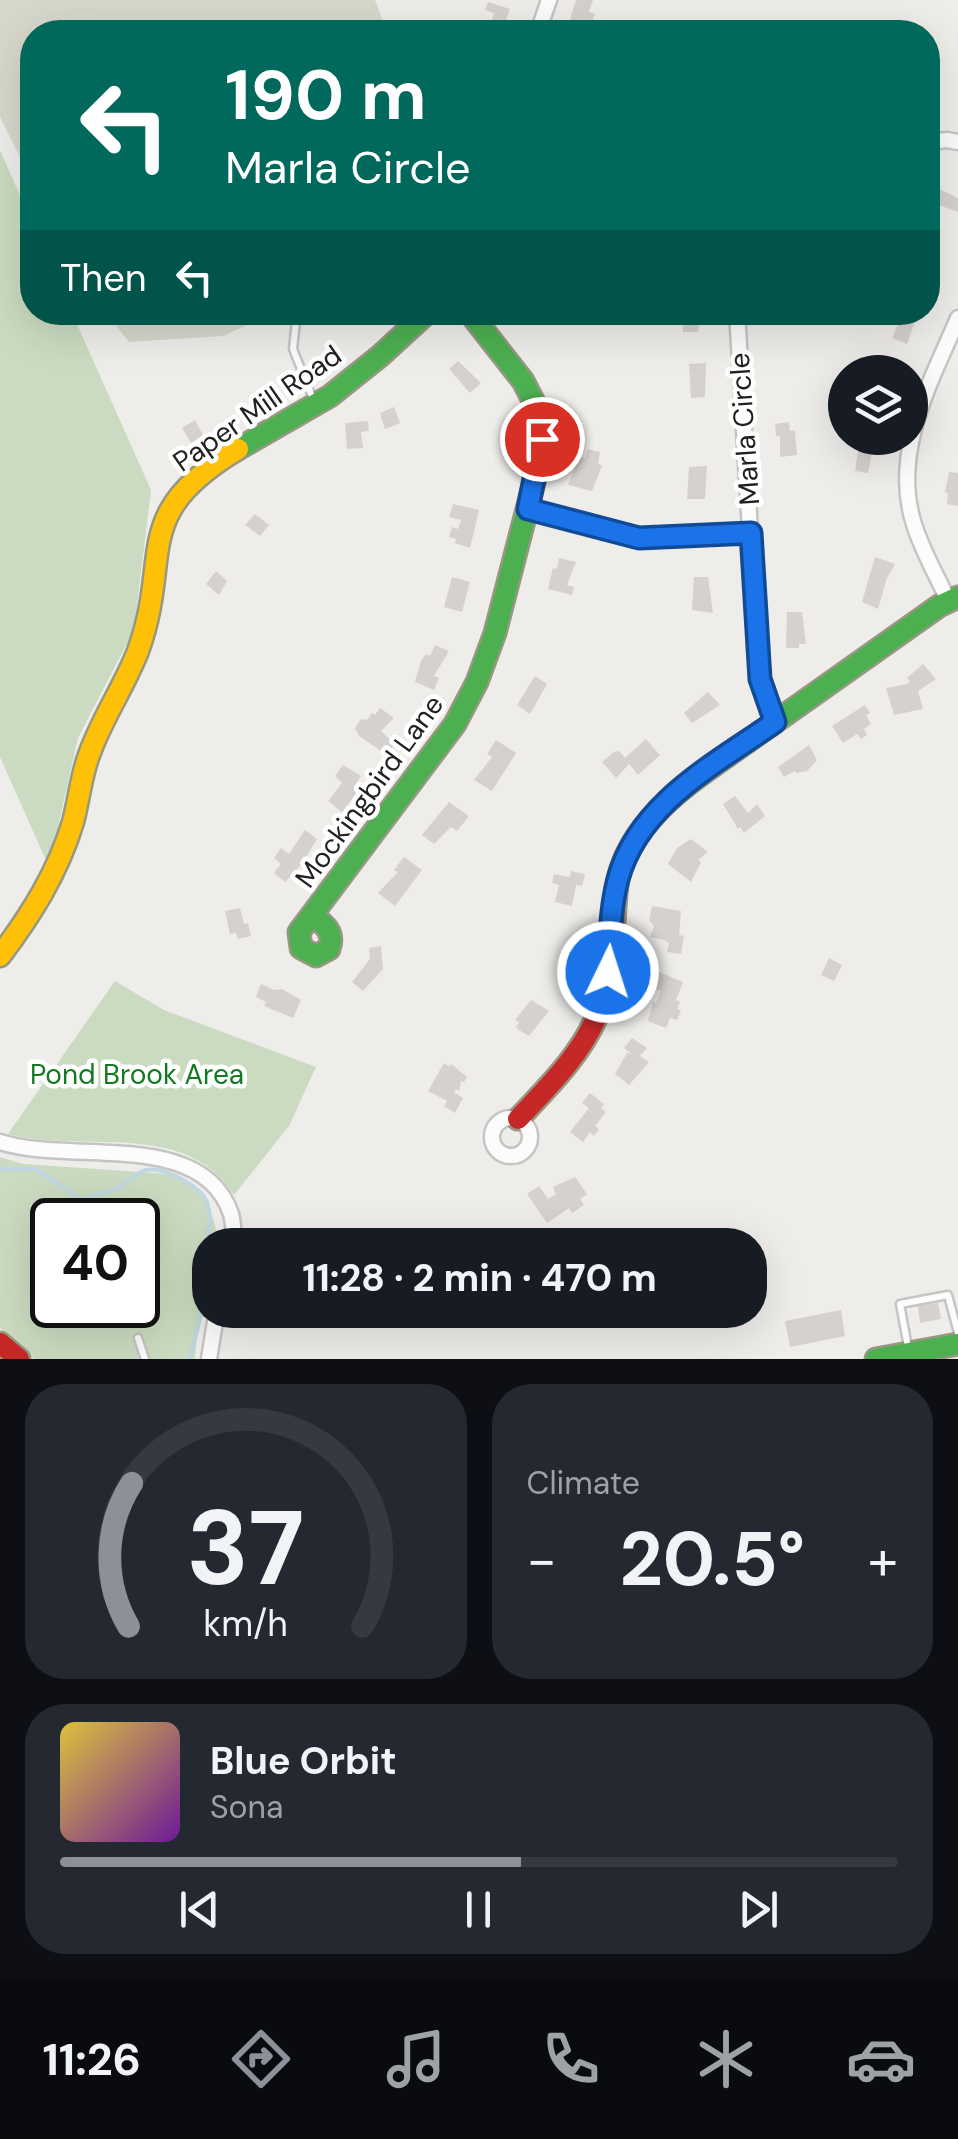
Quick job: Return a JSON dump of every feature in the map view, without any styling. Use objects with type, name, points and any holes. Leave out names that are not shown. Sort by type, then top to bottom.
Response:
[{"type":"street","points":[[518,1119],[567,1066],[597,1016],[608,972],[618,880],[640,830],[678,790],[953,599],[912,520],[907,466],[918,413],[958,318]]},
{"type":"street","name":"Paper Mill Road","points":[[0,956],[28,920],[56,873],[87,757],[144,632],[161,531],[172,505],[210,469],[315,405],[412,325]]},
{"type":"street","name":"Mockingbird Lane","points":[[312,915],[442,744],[466,705],[495,633],[542,448],[540,418],[523,381],[479,325]]},
{"type":"street","name":"Marla Circle","points":[[737,325],[760,679],[775,722]]},
{"type":"street","points":[[528,509],[639,538],[751,533]]},
{"type":"street","points":[[0,1142],[49,1152],[168,1158],[193,1167],[216,1186],[231,1215],[232,1228]]},
{"type":"street","points":[[209,1359],[215,1328]]},
{"type":"street","points":[[0,1343],[18,1359]]},
{"type":"street","points":[[876,1359],[958,1344]]},
{"type":"lane","points":[[296,325],[293,349],[315,405]]},
{"type":"lane","points":[[909,1353],[900,1304],[948,1295],[958,1333]]},
{"type":"lane","points":[[138,1338],[145,1359]]},
{"type":"shaded area","points":[[0,0],[375,0],[382,20],[20,20],[20,157],[0,117]]},
{"type":"shaded area","points":[[116,325],[247,325],[223,336],[129,342]]},
{"type":"green space","points":[[0,150],[20,196],[20,325],[77,325],[151,490],[134,630],[78,738],[49,867],[0,757]]},
{"type":"green space","name":"Pond Brook Area","points":[[115,981],[164,1010],[316,1067],[289,1126],[234,1195],[213,1171],[189,1156],[161,1147],[8,1134]]},
{"type":"green space","name":"Pond Brook Area","points":[[0,1157],[23,1164],[170,1174],[191,1186],[205,1202],[215,1228],[192,1228],[192,1328],[198,1328],[195,1359],[34,1359],[0,1328]]},
{"type":"building","points":[[576,0],[593,0],[589,12],[595,14],[593,20],[570,20]]},
{"type":"building","points":[[488,2],[510,9],[506,20],[492,20],[494,13],[485,10]]},
{"type":"building","points":[[940,189],[958,198],[958,212],[940,205]]},
{"type":"building","points":[[683,325],[699,325],[698,332],[683,332]]},
{"type":"building","points":[[898,325],[914,325],[907,344],[892,338]]},
{"type":"building","points":[[458,361],[481,383],[470,393],[449,369]]},
{"type":"building","points":[[706,363],[705,397],[691,398],[689,364]]},
{"type":"building","points":[[394,407],[400,423],[385,429],[380,413]]},
{"type":"building","points":[[195,420],[203,435],[191,443],[182,428]]},
{"type":"building","points":[[368,421],[369,431],[361,432],[363,448],[347,449],[345,423]]},
{"type":"building","points":[[789,422],[790,431],[795,430],[797,455],[780,457],[780,436],[776,436],[775,424]]},
{"type":"building","points":[[588,449],[600,452],[598,463],[602,466],[592,491],[568,485],[579,456],[585,458]]},
{"type":"building","points":[[857,455],[871,455],[868,473],[855,471]]},
{"type":"building","points":[[707,466],[705,499],[687,499],[689,467]]},
{"type":"building","points":[[949,472],[958,473],[958,506],[947,504]]},
{"type":"building","points":[[453,504],[479,510],[470,548],[449,537],[452,527],[458,529],[461,520],[449,517]]},
{"type":"building","points":[[255,514],[269,525],[260,536],[245,525]]},
{"type":"building","points":[[875,557],[895,564],[878,609],[862,602]]},
{"type":"building","points":[[559,558],[576,562],[567,585],[574,587],[572,595],[548,589]]},
{"type":"building","points":[[216,571],[227,581],[219,595],[206,584]]},
{"type":"building","points":[[452,577],[470,582],[462,612],[444,607]]},
{"type":"building","points":[[694,577],[708,577],[713,613],[692,610]]},
{"type":"building","points":[[787,612],[802,612],[806,644],[799,644],[799,648],[786,648]]},
{"type":"building","points":[[435,645],[449,651],[434,676],[439,678],[434,690],[415,682],[421,661],[426,654],[430,656]]},
{"type":"building","points":[[923,664],[936,679],[918,691],[923,709],[894,715],[886,688],[907,684],[907,678]]},
{"type":"building","points":[[535,676],[547,684],[530,714],[517,705]]},
{"type":"building","points":[[708,692],[720,705],[692,723],[684,713]]},
{"type":"building","points":[[865,705],[871,724],[864,729],[867,735],[861,739],[857,734],[843,743],[832,726]]},
{"type":"building","points":[[380,708],[394,718],[381,731],[395,744],[387,755],[359,736],[355,728],[361,719],[367,720]]},
{"type":"building","points":[[646,739],[660,755],[638,775],[629,764],[616,778],[602,762],[619,751],[625,758]]},
{"type":"building","points":[[496,740],[516,753],[492,791],[474,780],[492,757],[487,754]]},
{"type":"building","points":[[809,745],[817,760],[807,771],[795,771],[784,777],[778,767]]},
{"type":"building","points":[[343,765],[361,776],[356,783],[361,787],[342,812],[328,801],[342,783],[335,776]]},
{"type":"building","points":[[735,796],[748,813],[757,804],[765,816],[744,833],[723,804]]},
{"type":"building","points":[[449,802],[469,816],[457,831],[451,827],[434,844],[422,835]]},
{"type":"building","points":[[305,830],[317,839],[285,882],[274,873],[281,864],[274,858],[281,848],[289,854]]},
{"type":"building","points":[[691,839],[708,852],[698,860],[701,862],[691,882],[668,864],[677,848]]},
{"type":"building","points":[[404,857],[422,870],[395,906],[378,893],[398,872],[394,870]]},
{"type":"building","points":[[571,871],[585,874],[582,886],[576,885],[572,906],[555,902],[559,885],[552,883],[554,874],[570,877]]},
{"type":"building","points":[[652,906],[681,911],[681,954],[667,952],[669,943],[650,937],[654,926],[649,920]]},
{"type":"building","points":[[240,908],[251,936],[238,939],[236,933],[230,934],[225,911]]},
{"type":"building","points":[[381,946],[383,969],[363,991],[352,982],[370,959],[369,948]]},
{"type":"building","points":[[829,958],[842,965],[834,981],[821,975]]},
{"type":"building","points":[[659,972],[683,982],[676,1000],[680,1002],[677,1009],[681,1010],[677,1020],[670,1018],[666,1028],[648,1021],[661,991],[653,987]]},
{"type":"building","points":[[261,984],[282,989],[301,1000],[293,1018],[264,1006],[266,1002],[256,997]]},
{"type":"building","points":[[531,1000],[549,1011],[529,1036],[516,1027],[519,1022],[515,1020]]},
{"type":"building","points":[[632,1038],[647,1048],[640,1056],[649,1062],[629,1085],[615,1074],[627,1053],[632,1054],[624,1048]]},
{"type":"building","points":[[444,1063],[467,1077],[461,1081],[459,1091],[454,1092],[463,1098],[455,1113],[444,1106],[447,1101],[428,1091]]},
{"type":"building","points":[[590,1093],[604,1104],[601,1108],[606,1112],[595,1126],[599,1129],[594,1136],[590,1132],[583,1142],[570,1132],[589,1108],[582,1103]]},
{"type":"building","points":[[575,1177],[587,1194],[580,1199],[584,1205],[572,1213],[569,1208],[547,1223],[527,1194],[539,1186],[548,1199],[556,1194],[553,1187]]},
{"type":"building","points":[[938,1303],[941,1319],[920,1323],[918,1306]]},
{"type":"building","points":[[841,1310],[845,1336],[790,1347],[785,1321]]},
{"type":"waterway","points":[[0,1169],[36,1169],[81,1199],[115,1189],[146,1170],[171,1174],[203,1196],[210,1216],[209,1228]]},
{"type":"waterway","points":[[190,1359],[198,1328]]},
{"type":"traffic: fast","points":[[238,449],[330,396],[414,325]]},
{"type":"traffic: fast","points":[[312,915],[325,926],[331,938],[329,949],[316,956],[301,948],[299,932],[455,724],[477,682],[495,633],[540,459],[542,428],[523,381],[479,325]]},
{"type":"traffic: fast","points":[[727,756],[939,606],[958,597]]},
{"type":"traffic: fast","points":[[876,1359],[958,1344]]},
{"type":"traffic: slow","points":[[0,956],[42,892],[67,840],[89,755],[138,651],[167,516],[181,495],[204,473],[238,449]]},
{"type":"traffic: jam","points":[[518,1119],[572,1058],[597,1016],[609,971],[618,879],[634,841],[661,808],[727,756]]},
{"type":"traffic: jam","points":[[0,1343],[19,1359]]},
{"type":"route","points":[[542,439],[528,509],[639,538],[751,533],[760,679],[775,722],[678,790],[640,830],[618,880],[608,972]]}]
